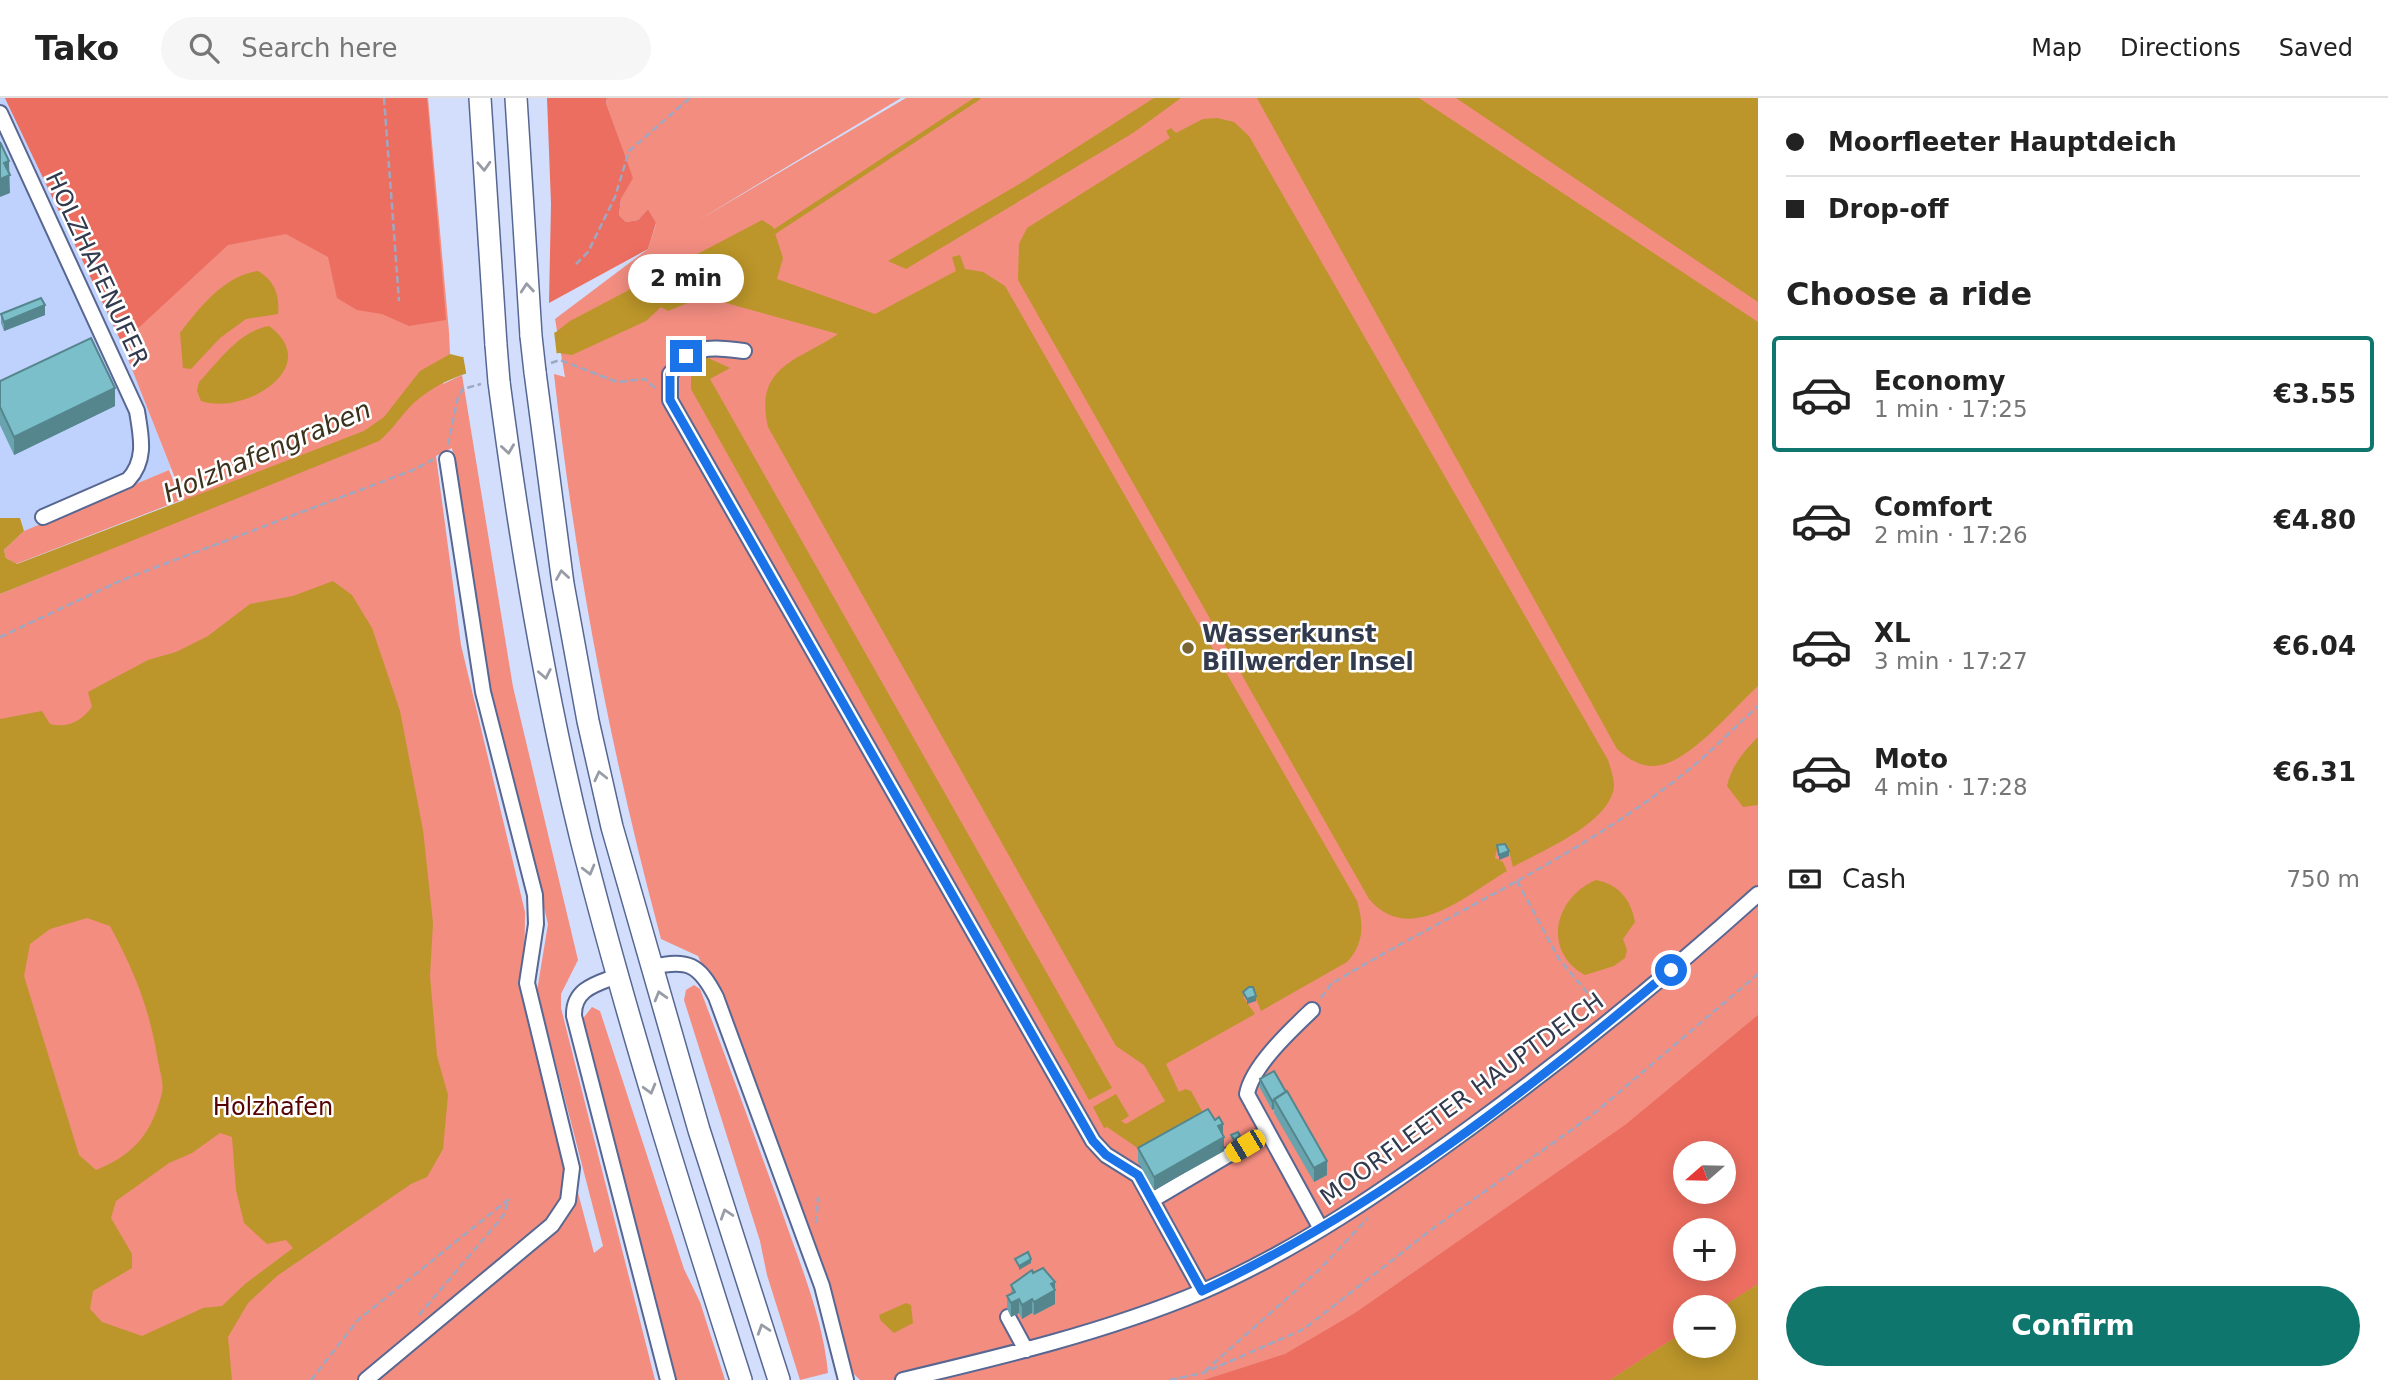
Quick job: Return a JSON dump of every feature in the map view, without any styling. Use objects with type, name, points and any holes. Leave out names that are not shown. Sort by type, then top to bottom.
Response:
[{"type":"highway","points":[[480,98],[499,382],[526,575],[557,732],[617,976],[741,1380]]},
{"type":"highway","points":[[516,98],[535,372],[551,506],[588,721],[612,827],[652,967],[779,1380]]},
{"type":"street","name":"HOLZHAFENUFER","points":[[2,123],[99,341],[137,411],[142,446],[138,469],[128,480],[43,517]]},
{"type":"street","points":[[744,351],[703,347],[686,356],[670,374],[670,400],[1093,1141],[1106,1155],[1138,1175],[1154,1199],[1202,1291]]},
{"type":"street","points":[[366,1380],[552,1225],[565,1208],[571,1187],[569,1150],[527,983],[536,924],[535,895],[483,692],[447,459]]},
{"type":"street","name":"MOORFLEETER HAUPTDEICH","points":[[903,1380],[1026,1350],[1105,1326],[1202,1291],[1321,1228],[1374,1195],[1520,1091],[1610,1021],[1758,894]]},
{"type":"street","points":[[652,967],[673,962],[691,965],[707,980],[822,1286],[846,1380]]},
{"type":"street","points":[[617,976],[583,991],[576,1000],[574,1016],[667,1378]]},
{"type":"street","points":[[1312,1010],[1284,1035],[1250,1079],[1247,1094],[1321,1228]]},
{"type":"street","points":[[1154,1199],[1267,1132]]},
{"type":"street","points":[[1008,1317],[1026,1350]]},
{"type":"path","points":[[384,98],[399,301]]},
{"type":"path","points":[[576,264],[588,252],[615,197],[629,151],[690,98]]},
{"type":"path","points":[[557,361],[617,382],[645,379],[670,400]]},
{"type":"path","points":[[0,637],[122,580],[413,470],[433,459],[447,459]]},
{"type":"path","points":[[1312,1010],[1331,984],[1561,856],[1662,789],[1691,768],[1758,706]]},
{"type":"path","points":[[1517,881],[1559,959],[1610,1021]]},
{"type":"path","points":[[1170,1380],[1203,1373],[1304,1329],[1436,1226],[1591,1116],[1758,974]]},
{"type":"path","points":[[1203,1373],[1320,1269],[1366,1220],[1373,1206],[1374,1195]]},
{"type":"path","points":[[311,1380],[358,1320],[509,1199],[503,1216],[412,1324]]},
{"type":"shaded area","points":[[0,98],[5,98],[120,339],[171,469],[24,531],[20,518],[0,518]]},
{"type":"shaded area","points":[[5,98],[427,98],[446,320],[409,326],[382,314],[357,310],[337,298],[328,257],[286,234],[228,245],[133,333],[120,339]]},
{"type":"shaded area","points":[[547,98],[607,98],[606,103],[633,178],[621,199],[619,215],[626,222],[638,220],[648,209],[656,223],[648,249],[549,303],[551,204]]},
{"type":"shaded area","points":[[1154,98],[1181,98],[1133,133],[906,269],[888,261],[1021,183]]},
{"type":"shaded area","points":[[1257,98],[1419,98],[1758,322],[1758,686],[1686,753],[1673,761],[1649,766],[1632,760],[1617,749]]},
{"type":"shaded area","points":[[1456,98],[1758,98],[1758,302]]},
{"type":"shaded area","points":[[1217,118],[1234,122],[1249,136],[1608,760],[1612,772],[1614,788],[1607,804],[1585,826],[1513,867],[1509,851],[1502,847],[1497,849],[1495,858],[1503,862],[1507,871],[1456,903],[1420,918],[1402,918],[1385,913],[1369,899],[1018,280],[1019,244],[1027,228],[1170,138],[1166,131],[1171,128],[1176,133],[1203,119]]},
{"type":"shaded area","points":[[762,220],[773,227],[783,258],[777,279],[875,314],[956,271],[952,257],[960,255],[965,269],[983,272],[1005,286],[1357,901],[1361,933],[1357,948],[1347,962],[1261,1011],[1253,992],[1243,997],[1255,1014],[1166,1064],[1179,1092],[1185,1089],[1191,1091],[1208,1122],[1142,1151],[1107,1127],[1104,1128],[1093,1107],[1116,1094],[1129,1116],[1121,1121],[1126,1124],[1165,1101],[1144,1065],[1116,1046],[768,427],[765,407],[767,391],[773,378],[795,359],[838,334],[719,301],[697,299],[668,311],[661,307],[646,321],[572,355],[559,353],[519,360],[459,376],[423,396],[379,441],[0,594],[0,518],[20,518],[24,531],[4,550],[6,558],[17,564],[364,431],[384,417],[420,371],[450,354],[462,357],[556,332],[570,321]]},
{"type":"shaded area","points":[[258,271],[275,289],[278,314],[246,319],[220,338],[191,369],[183,368],[180,333],[205,303],[224,286],[234,279]]},
{"type":"shaded area","points":[[269,326],[284,342],[288,357],[283,372],[256,395],[219,404],[201,401],[197,391],[199,382],[222,356],[248,334]]},
{"type":"shaded area","points":[[706,357],[730,368],[710,379],[1112,1088],[1089,1100],[691,389],[691,369]]},
{"type":"shaded area","points":[[333,581],[352,595],[372,628],[400,711],[423,830],[433,923],[430,976],[437,1056],[448,1095],[443,1149],[427,1177],[411,1184],[277,1276],[248,1303],[228,1337],[232,1380],[0,1380],[0,719],[42,711],[50,724],[74,723],[92,707],[88,692],[148,660],[176,652],[208,636],[250,604],[293,596]],"holes":[[[87,918],[110,926],[127,960],[146,1007],[162,1086],[153,1120],[140,1141],[121,1157],[96,1170],[79,1155],[24,976],[30,944],[50,929]],[[220,1133],[232,1137],[236,1190],[244,1223],[267,1244],[286,1240],[293,1248],[245,1284],[222,1306],[203,1308],[142,1336],[102,1322],[90,1309],[93,1291],[132,1268],[132,1254],[111,1218],[116,1201],[169,1163],[192,1153]]]},
{"type":"shaded area","points":[[1758,737],[1758,805],[1743,807],[1727,786],[1739,759]]},
{"type":"shaded area","points":[[1596,880],[1611,885],[1622,894],[1630,906],[1635,922],[1623,939],[1627,950],[1625,958],[1614,966],[1585,975],[1571,965],[1563,953],[1559,925],[1571,899],[1582,888]]},
{"type":"shaded area","points":[[1758,1015],[1758,1284],[1736,1298],[1736,1295],[1673,1295],[1673,1339],[1610,1380],[1204,1380],[1285,1354],[1355,1313],[1625,1125]]},
{"type":"shaded area","points":[[1758,1284],[1758,1380],[1610,1380],[1673,1339],[1673,1358],[1736,1358],[1736,1298]]},
{"type":"shaded area","points":[[906,1303],[911,1305],[913,1323],[894,1333],[881,1321],[879,1315]]},
{"type":"green space","name":"Holzhafen","points":[[5,98],[428,98],[449,332],[450,354],[446,357],[443,384],[462,375],[513,687],[578,960],[561,994],[561,1008],[655,1380],[0,1380],[0,594],[190,516],[120,339]],"holes":[[[452,448],[489,685],[548,924],[537,991],[603,1246],[594,1253],[524,990],[525,912],[461,645],[436,456]]]},
{"type":"green space","points":[[607,98],[901,98],[697,221],[906,98],[1758,98],[1758,1380],[860,1380],[850,1370],[819,1263],[784,1159],[721,1006],[698,956],[661,939],[626,799],[584,588],[554,374],[565,377],[555,319],[648,249],[656,224],[648,209],[638,220],[626,222],[619,215],[621,199],[632,178],[606,103]]},
{"type":"green space","points":[[169,470],[181,500],[16,564],[6,558],[4,550],[24,531]]},
{"type":"green space","points":[[694,985],[700,989],[802,1269],[816,1310],[828,1373],[800,1380],[767,1275],[760,1241],[684,1000],[686,990]]},
{"type":"green space","points":[[592,1007],[600,1011],[684,1269],[700,1302],[725,1380],[674,1380],[581,1021]]},
{"type":"pier","points":[[554,331],[557,357],[467,378],[463,355]]},
{"type":"building","points":[[0,142],[9,161],[4,163],[10,175],[0,179]]},
{"type":"building","points":[[41,298],[45,305],[4,322],[1,314]]},
{"type":"building","points":[[91,338],[115,388],[14,437],[0,407],[0,381]]},
{"type":"building","points":[[1505,844],[1509,851],[1499,855],[1497,845]]},
{"type":"building","points":[[1253,987],[1256,996],[1247,999],[1243,992]]},
{"type":"building","points":[[1274,1071],[1286,1092],[1272,1101],[1260,1079]]},
{"type":"building","points":[[1287,1091],[1327,1161],[1314,1168],[1274,1099]]},
{"type":"building","points":[[1208,1109],[1215,1120],[1219,1117],[1223,1124],[1218,1126],[1224,1137],[1154,1177],[1138,1148]]},
{"type":"building","points":[[1238,1132],[1240,1136],[1234,1140],[1231,1135]]},
{"type":"building","points":[[1028,1252],[1031,1259],[1019,1266],[1015,1259]]},
{"type":"building","points":[[1043,1268],[1055,1282],[1051,1284],[1055,1290],[1034,1302],[1032,1299],[1022,1305],[1019,1299],[1011,1303],[1007,1296],[1015,1292],[1011,1285],[1032,1270],[1033,1273]]},
{"type":"waterway","name":"Holzhafengraben","points":[[771,234],[978,98]]},
{"type":"place","name":"Wasserkunst Billwerder Insel","points":[[1188,648]]},
{"type":"route","points":[[686,356],[670,374],[670,400],[1093,1141],[1106,1155],[1138,1175],[1154,1199],[1202,1291],[1284,1250],[1394,1182],[1582,1045],[1671,970]]}]
